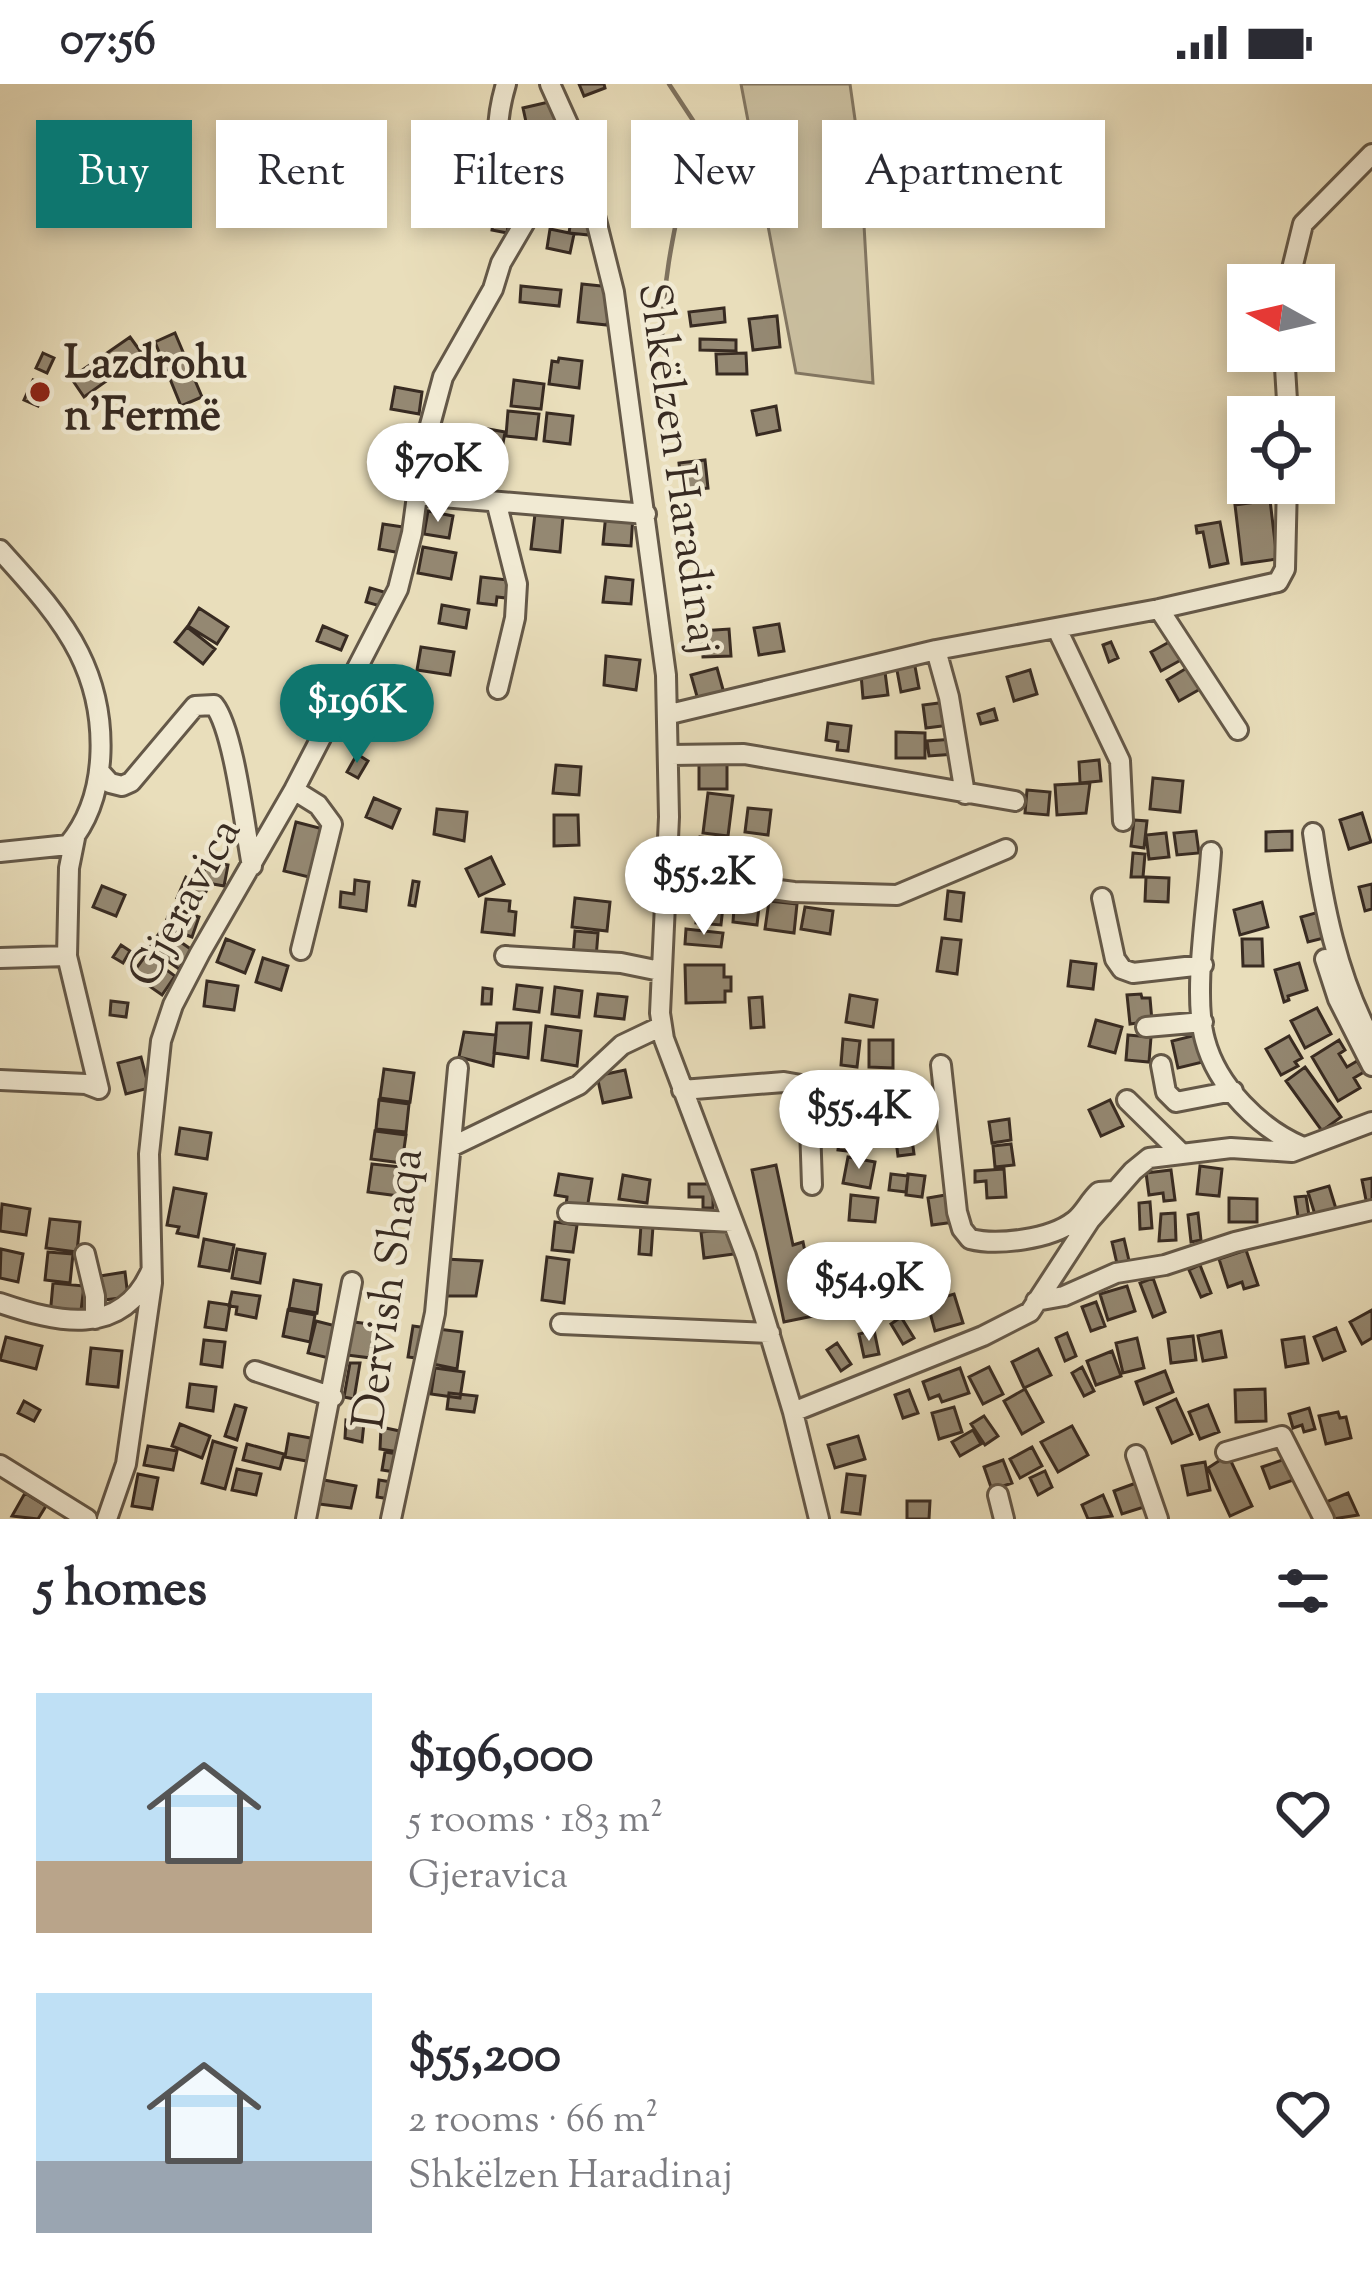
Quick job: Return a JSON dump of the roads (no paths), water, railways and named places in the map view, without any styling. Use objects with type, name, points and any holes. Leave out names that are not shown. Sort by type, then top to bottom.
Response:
[{"type":"street","name":"Gjeravica","points":[[106,1519],[134,1425],[152,1267],[149,1154],[160,1041],[227,901],[294,790],[398,590],[422,451],[443,376],[525,222],[525,198],[508,179],[498,154],[497,125],[506,84]]},
{"type":"street","name":"Shkëlzen Haradinaj","points":[[550,84],[577,144],[610,272],[670,715],[662,1026],[770,1333],[819,1519]]},
{"type":"street","points":[[1293,264],[1303,224],[1372,154]]},
{"type":"street","points":[[418,495],[646,514]]},
{"type":"street","points":[[670,715],[936,650],[1278,582],[1285,568],[1287,504]]},
{"type":"street","points":[[496,505],[517,584],[515,618],[499,689]]},
{"type":"street","points":[[0,550],[81,657],[94,700],[101,773],[69,868],[67,956],[99,1089],[86,1084],[0,1080]]},
{"type":"street","points":[[1160,609],[1238,730]]},
{"type":"street","points":[[1057,628],[1120,761],[1123,820]]},
{"type":"street","points":[[936,650],[960,750],[965,794]]},
{"type":"street","points":[[101,773],[110,783],[131,782],[195,706],[214,705],[232,760],[252,866]]},
{"type":"street","points":[[670,754],[744,754],[1015,802]]},
{"type":"street","points":[[294,790],[318,805],[332,824],[301,950]]},
{"type":"street","points":[[1313,833],[1337,955],[1355,1010],[1372,1041]]},
{"type":"street","points":[[0,852],[68,845],[76,836]]},
{"type":"street","points":[[667,875],[794,892],[897,895],[1006,849]]},
{"type":"street","points":[[1211,852],[1203,965],[1204,1038],[1220,1076],[1233,1091],[1276,1136],[1303,1147]]},
{"type":"street","points":[[1102,898],[1109,938],[1122,969],[1132,973],[1203,965]]},
{"type":"street","points":[[0,958],[67,956]]},
{"type":"street","points":[[506,956],[621,963],[660,971]]},
{"type":"street","points":[[1325,959],[1338,999],[1372,1066]]},
{"type":"street","points":[[1146,1027],[1203,1022]]},
{"type":"street","points":[[451,1147],[579,1085],[622,1045],[662,1026]]},
{"type":"street","points":[[941,1065],[957,1212],[970,1239],[1002,1240],[1062,1228],[1078,1220],[1099,1192],[1110,1195],[1149,1159],[1231,1148],[1292,1152],[1372,1123]]},
{"type":"street","points":[[1161,1065],[1166,1092],[1176,1102],[1233,1091]]},
{"type":"street","name":"Dervish Shaqa","points":[[391,1519],[435,1313],[458,1068]]},
{"type":"street","points":[[682,1090],[784,1082],[801,1085],[809,1097],[812,1185]]},
{"type":"street","points":[[1127,1100],[1180,1153]]},
{"type":"street","points":[[794,1412],[983,1336],[1030,1312],[1069,1250],[1118,1188]]},
{"type":"street","points":[[1036,1301],[1064,1296],[1116,1273],[1165,1265],[1235,1242],[1372,1210]]},
{"type":"street","points":[[568,1213],[733,1222]]},
{"type":"street","points":[[85,1254],[94,1319]]},
{"type":"street","points":[[0,1303],[44,1318],[94,1319],[116,1312],[133,1298],[151,1276],[152,1267]]},
{"type":"street","points":[[306,1519],[352,1282]]},
{"type":"street","points":[[561,1324],[770,1333]]},
{"type":"street","points":[[255,1371],[333,1397]]},
{"type":"street","points":[[1226,1452],[1282,1436],[1324,1519]]},
{"type":"street","points":[[1136,1455],[1159,1519]]},
{"type":"street","points":[[0,1465],[87,1519]]},
{"type":"street","points":[[998,1495],[1004,1519]]},
{"type":"waterway","points":[[662,344],[669,260],[696,125],[669,84]]},
{"type":"place","name":"Lazdrohu n’Fermë","points":[[40,392]]}]
